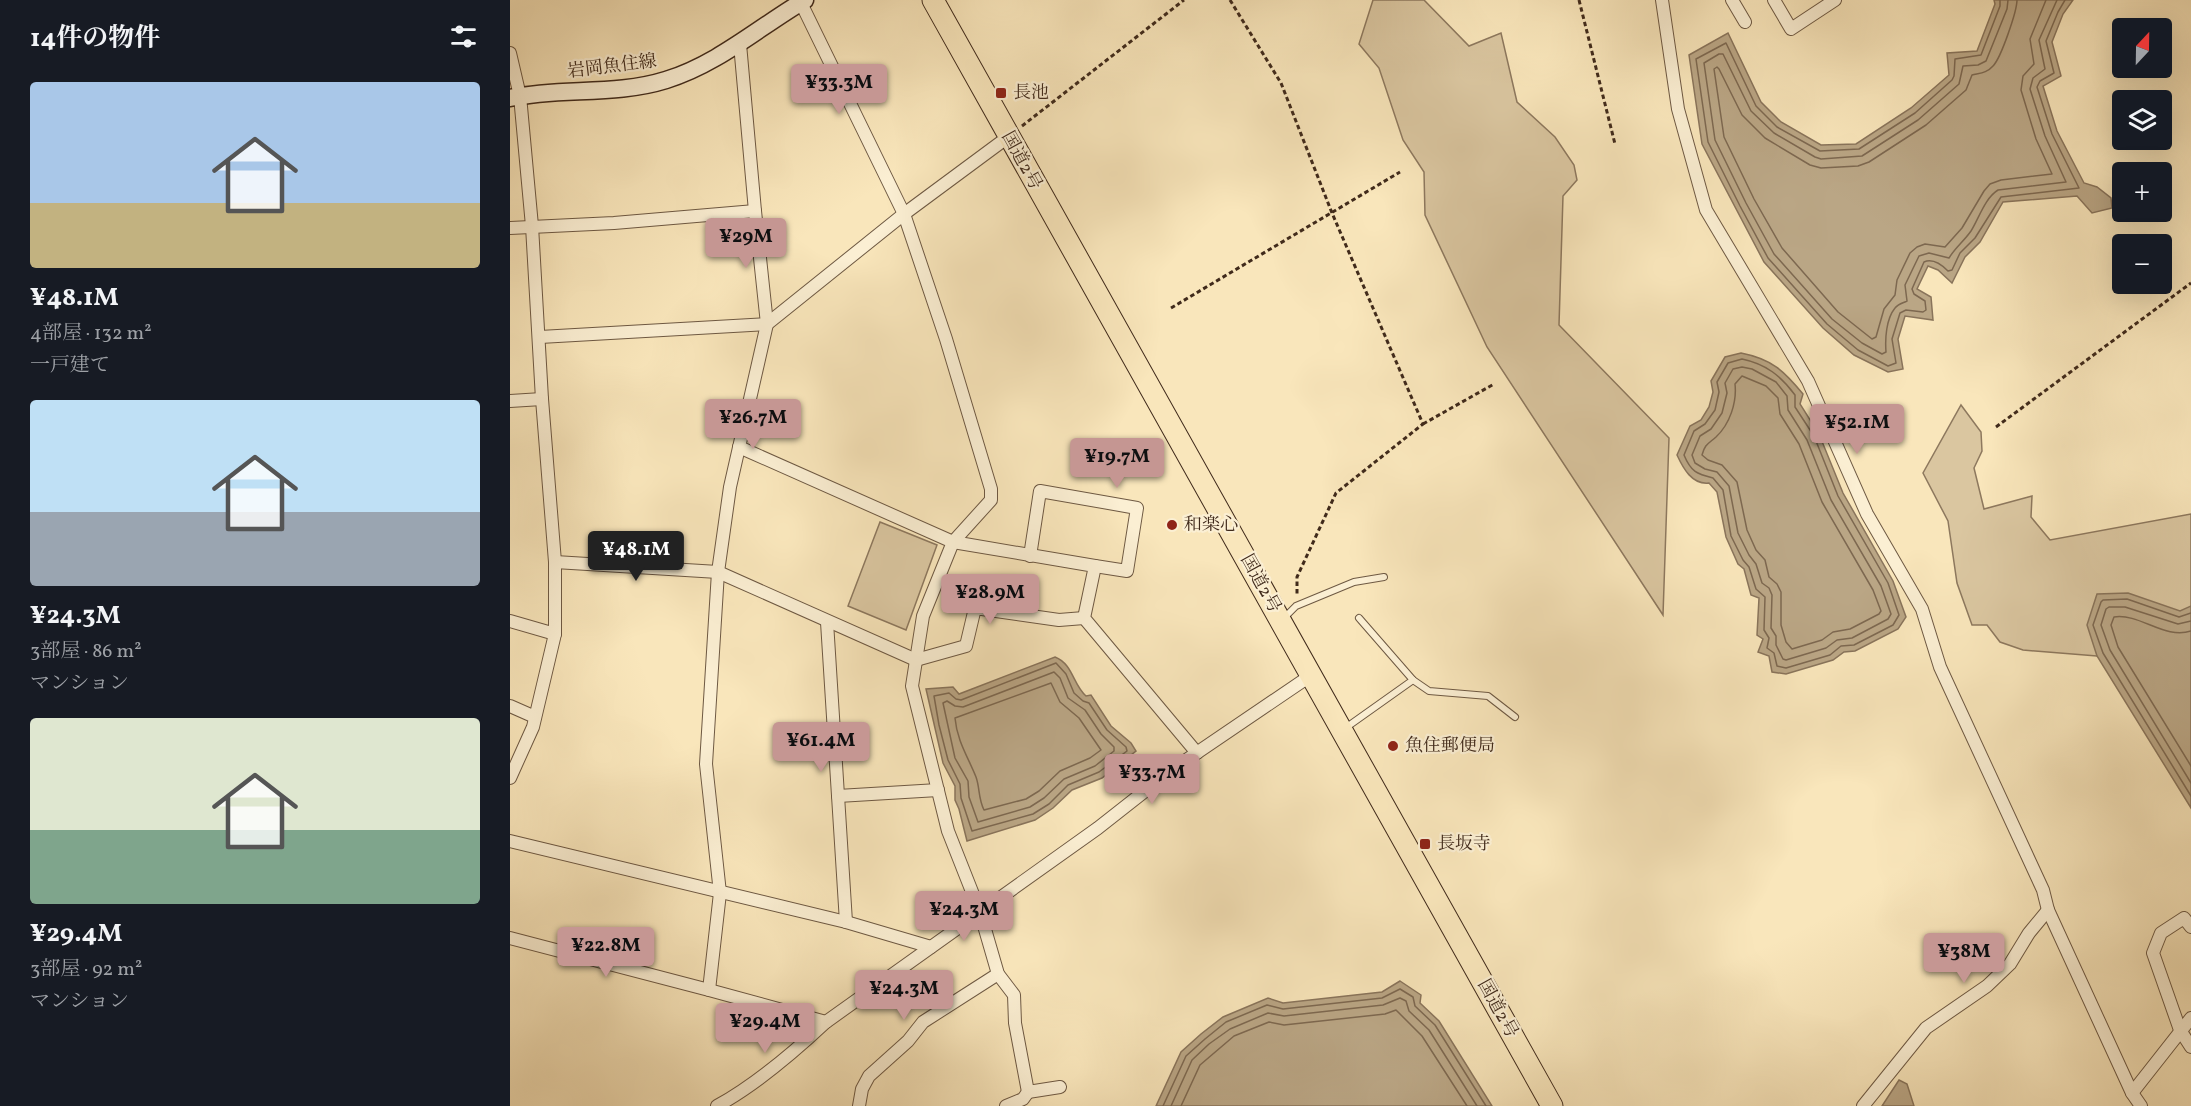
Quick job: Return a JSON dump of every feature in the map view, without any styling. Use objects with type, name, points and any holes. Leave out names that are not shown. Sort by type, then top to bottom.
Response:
[{"type":"highway","name":"国道2号","points":[[933,0],[1552,1106]]},
{"type":"main road","name":"岩岡魚住線","points":[[515,97],[611,90],[665,81],[701,67],[740,44],[803,1]]},
{"type":"street","points":[[1662,0],[1678,109],[1706,210],[1808,381],[1867,514],[1922,609],[1940,667],[2043,890],[2048,910],[2141,1106]]},
{"type":"street","points":[[1732,0],[1745,21]]},
{"type":"street","points":[[1774,0],[1791,29],[1835,0]]},
{"type":"street","points":[[803,1],[904,214],[946,339],[991,489],[991,500],[984,510],[953,542],[923,616],[912,686],[948,831],[980,912],[998,974],[1014,995],[1015,1023],[1028,1092]]},
{"type":"street","points":[[709,990],[720,893],[706,764],[718,572],[730,487],[767,324],[754,211],[740,44]]},
{"type":"street","points":[[510,53],[532,226],[542,399],[555,562],[555,634],[533,727],[510,778]]},
{"type":"street","points":[[540,337],[767,324],[904,214],[1008,137]]},
{"type":"street","points":[[510,228],[614,223],[754,211]]},
{"type":"street","points":[[510,401],[542,399]]},
{"type":"street","points":[[739,447],[953,542],[1030,556],[1127,571],[1137,508],[1040,491],[1030,556]]},
{"type":"street","points":[[555,562],[718,572],[916,660],[966,646],[975,608],[1059,620],[1084,618]]},
{"type":"street","points":[[1084,618],[1095,566]]},
{"type":"street","points":[[1084,618],[1197,753]]},
{"type":"street","points":[[510,621],[555,634]]},
{"type":"street","points":[[827,622],[846,922]]},
{"type":"street","points":[[717,1106],[799,1047],[826,1022],[1197,753],[1310,676]]},
{"type":"street","points":[[510,706],[536,717]]},
{"type":"street","points":[[838,796],[938,790]]},
{"type":"street","points":[[510,841],[846,922],[931,947]]},
{"type":"street","points":[[1863,1106],[1926,1028],[1987,986],[2010,964],[2029,933],[2048,910]]},
{"type":"street","points":[[2191,927],[2184,918],[2161,933],[2153,953],[2180,1030],[2191,1047]]},
{"type":"street","points":[[510,938],[826,1022]]},
{"type":"street","points":[[859,1106],[862,1089],[869,1076],[908,1041],[923,1022],[998,974]]},
{"type":"street","points":[[2133,1093],[2191,1017]]},
{"type":"street","points":[[1006,1106],[1023,1099],[1028,1092],[1060,1087]]},
{"type":"lane","points":[[1281,622],[1296,606],[1354,582],[1384,577]]},
{"type":"lane","points":[[1359,618],[1413,680],[1429,691],[1488,696],[1515,717]]},
{"type":"lane","points":[[1341,731],[1413,680]]},
{"type":"path","points":[[1008,137],[1184,0]]},
{"type":"path","points":[[1230,0],[1281,83],[1332,213],[1423,424]]},
{"type":"path","points":[[1579,0],[1615,144]]},
{"type":"path","points":[[1171,308],[1400,172]]},
{"type":"path","points":[[1996,427],[2191,283]]},
{"type":"path","points":[[1296,606],[1297,577],[1336,493],[1423,424],[1494,384]]},
{"type":"shaded area","points":[[1373,0],[1424,0],[1469,46],[1501,33],[1517,102],[1555,137],[1574,165],[1577,180],[1563,196],[1559,325],[1669,438],[1663,615],[1487,347],[1425,215],[1424,172],[1403,140],[1379,68],[1359,44]]},
{"type":"shaded area","points":[[1961,405],[1981,432],[1982,451],[1974,468],[1984,509],[2032,496],[2031,517],[2050,540],[2191,514],[2191,649],[2097,656],[2023,650],[2000,642],[1987,625],[1972,625],[1957,583],[1948,521],[1923,473]]},
{"type":"shaded area","points":[[880,522],[937,545],[906,630],[848,606]]},
{"type":"water","points":[[1994,0],[2073,0],[2063,14],[2052,42],[2061,76],[2043,86],[2057,131],[2084,183],[2097,187],[2111,198],[2112,208],[2092,213],[2077,196],[2003,202],[1980,242],[1965,257],[1952,283],[1938,270],[1928,266],[1917,289],[1931,297],[1933,320],[1905,316],[1898,339],[1903,369],[1888,372],[1854,355],[1823,328],[1764,262],[1702,144],[1689,55],[1728,33],[1761,102],[1781,122],[1821,145],[1856,144],[1911,108],[1949,75],[1947,53],[1977,51],[1995,4]]},
{"type":"water","points":[[1741,353],[1761,359],[1776,367],[1803,394],[1800,404],[1819,434],[1843,493],[1893,581],[1906,617],[1898,629],[1855,651],[1844,652],[1833,660],[1786,674],[1772,672],[1769,656],[1758,652],[1763,639],[1757,635],[1759,598],[1751,595],[1744,569],[1738,564],[1726,537],[1717,492],[1709,483],[1693,478],[1685,470],[1677,455],[1690,426],[1701,420],[1709,407],[1713,392],[1711,381],[1725,357]]},
{"type":"water","points":[[2128,593],[2180,611],[2191,606],[2191,808],[2097,656],[2087,625],[2097,594]]},
{"type":"water","points":[[1055,657],[1066,664],[1086,696],[1091,695],[1111,726],[1131,743],[1136,751],[1102,778],[1072,790],[1053,808],[1035,820],[967,841],[955,800],[955,786],[943,763],[926,689],[953,687],[959,694]]},
{"type":"water","points":[[1400,981],[1421,995],[1420,1003],[1439,1021],[1492,1106],[1156,1106],[1181,1052],[1223,1017],[1268,998],[1283,1003],[1382,992]]},
{"type":"water","points":[[1899,1080],[1907,1084],[1914,1106],[1882,1106]]},
{"type":"place","name":"長池","points":[[1001,93]]},
{"type":"place","name":"和楽心","points":[[1172,525]]},
{"type":"place","name":"魚住郵便局","points":[[1393,746]]},
{"type":"place","name":"長坂寺","points":[[1425,844]]}]
